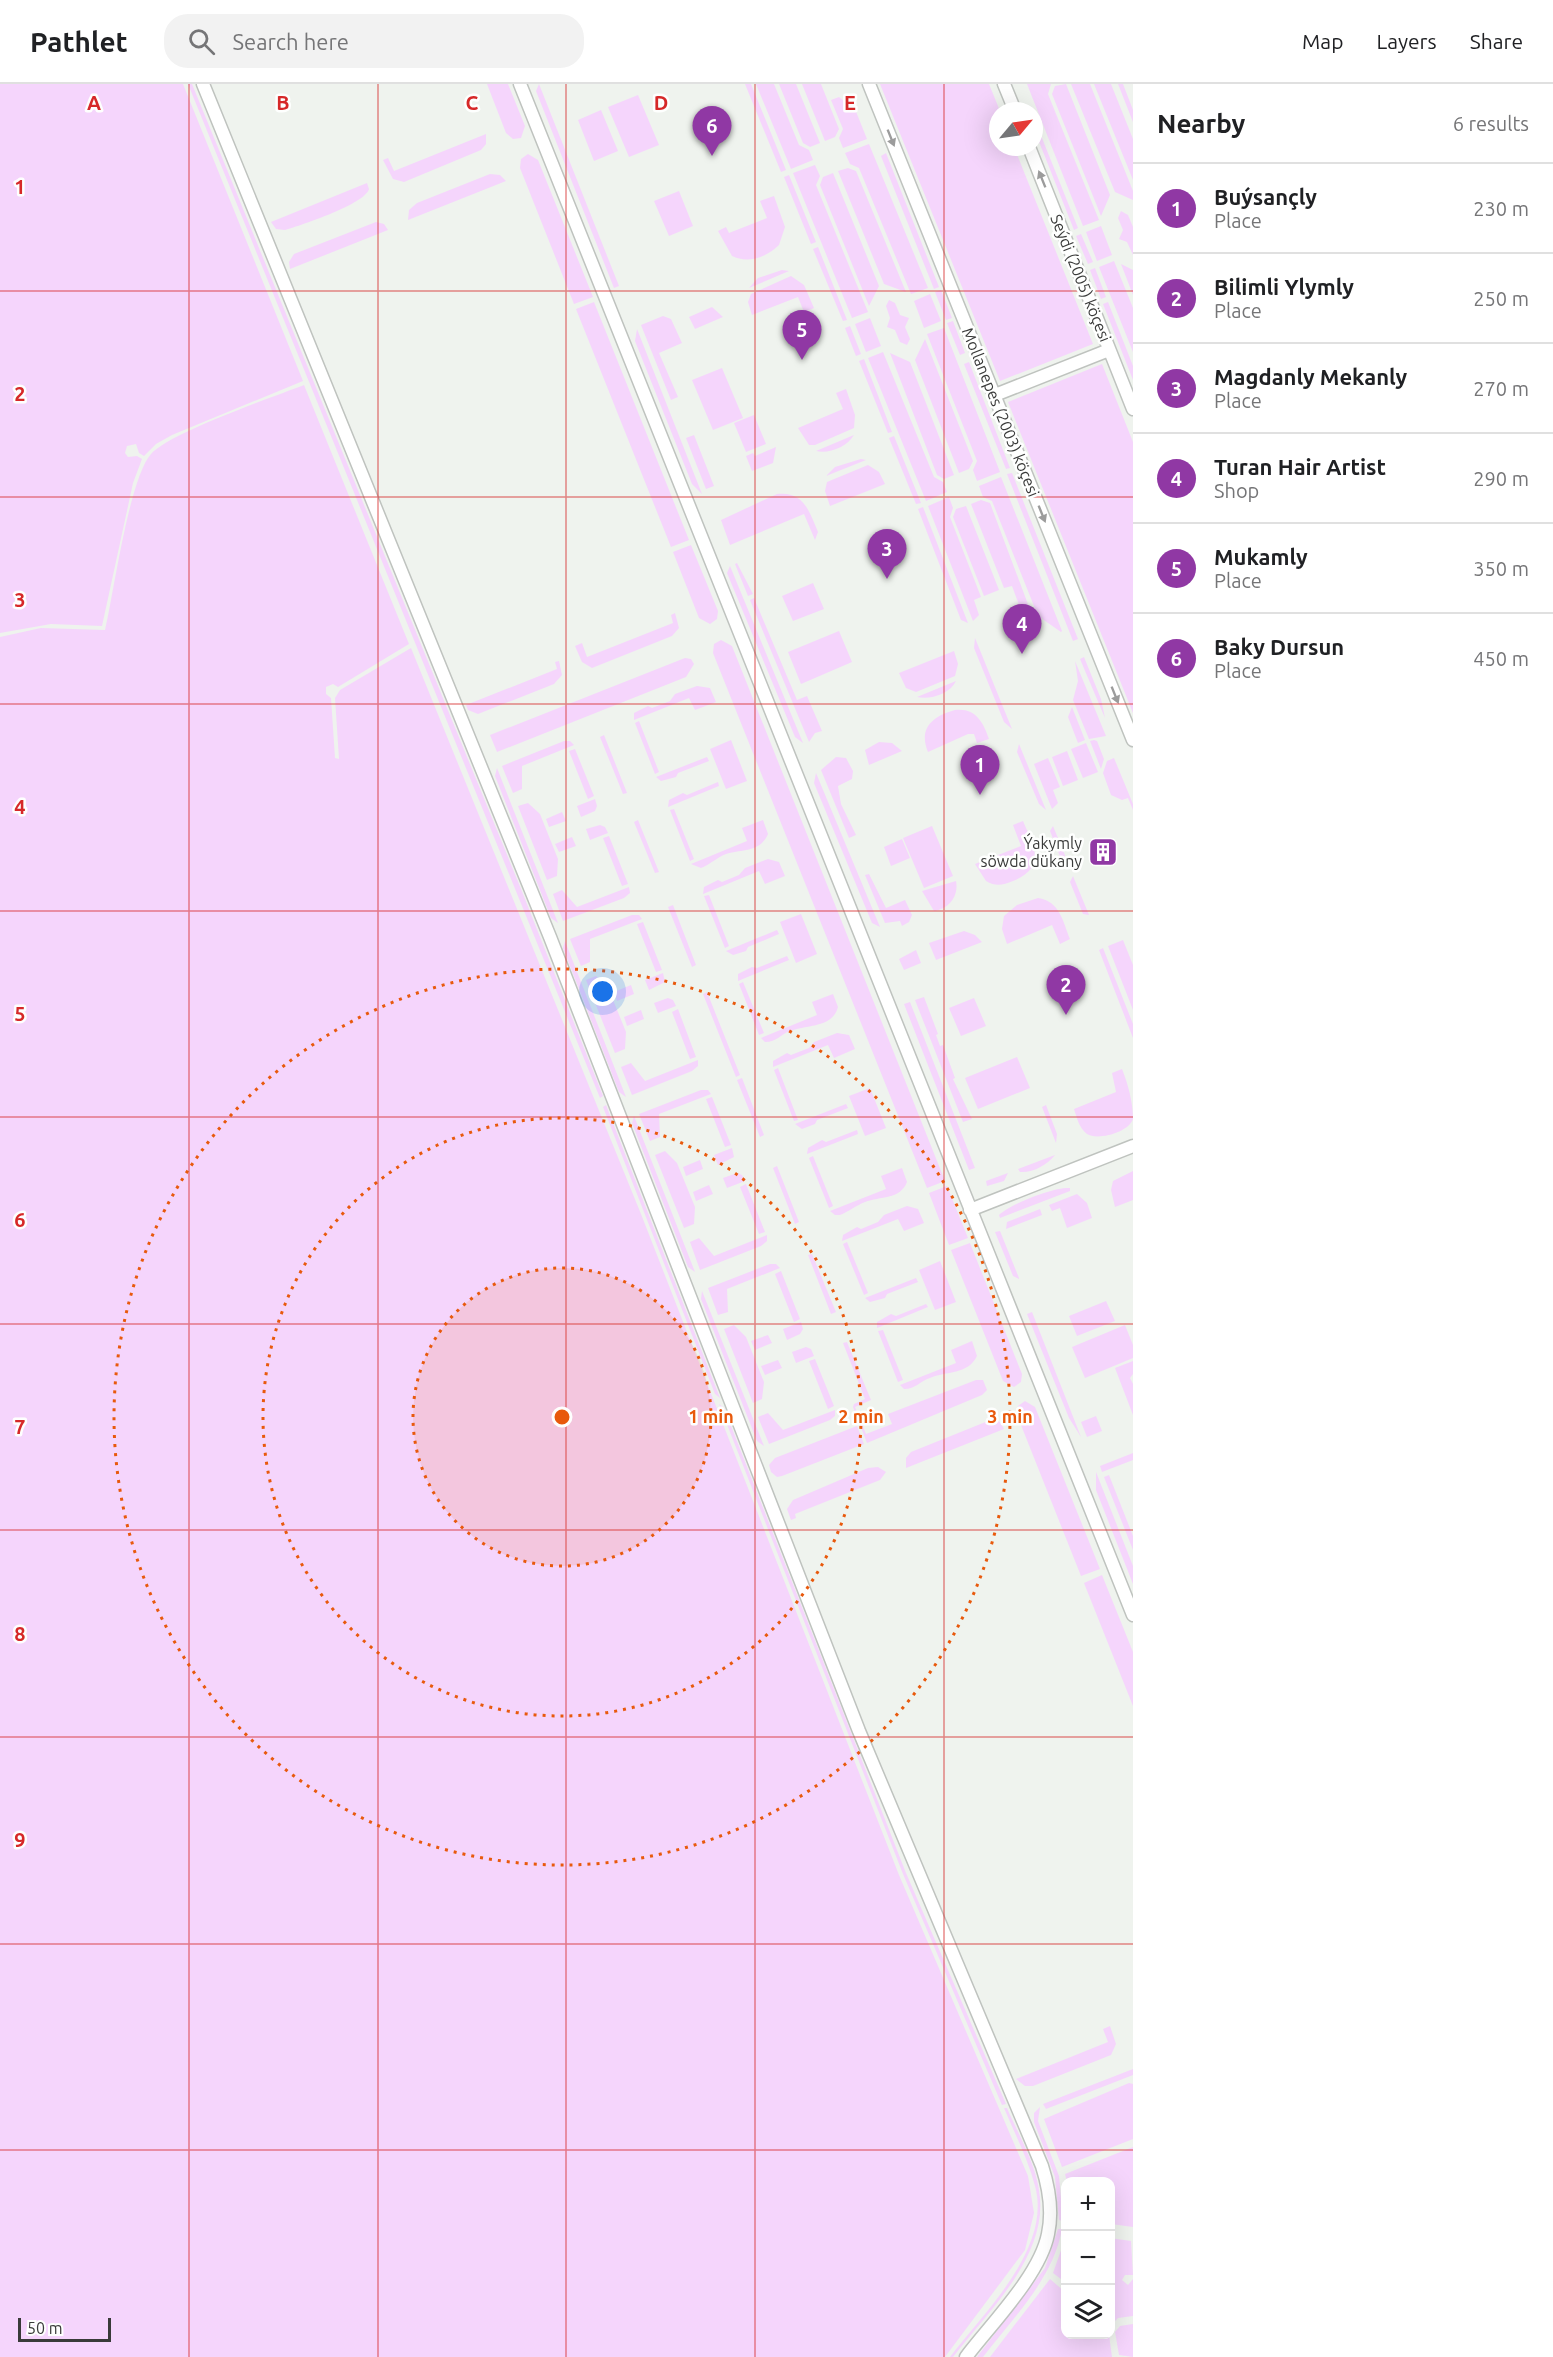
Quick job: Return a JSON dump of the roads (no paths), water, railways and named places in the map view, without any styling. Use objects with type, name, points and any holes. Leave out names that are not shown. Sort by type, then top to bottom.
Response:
[{"type":"street","points":[[204,84],[550,937],[859,1731],[1042,2166],[1051,2208],[1048,2235],[1044,2246],[1029,2274],[966,2357]]},
{"type":"street","points":[[520,84],[1133,1615]]},
{"type":"street","name":"Mollanepes (2003) köçesi","points":[[869,84],[1133,740]]},
{"type":"street","points":[[1004,84],[1011,102]]},
{"type":"street","name":"Seýdi (2005) köçesi","points":[[1033,156],[1133,409]]},
{"type":"street","points":[[995,395],[1110,350]]},
{"type":"street","points":[[970,1210],[1133,1146]]},
{"type":"place","name":"Baky Dursun","points":[[712,156]]},
{"type":"place","name":"Mukamly","points":[[802,360]]},
{"type":"place","name":"Magdanly Mekanly","points":[[887,579]]},
{"type":"place","name":"Turan Hair Artist","points":[[1022,654]]},
{"type":"place","name":"Buýsançly","points":[[980,795]]},
{"type":"place","name":"Ýakymly söwda dükany","points":[[1103,852]]},
{"type":"place","name":"Bilimli Ylymly","points":[[1066,1015]]}]
